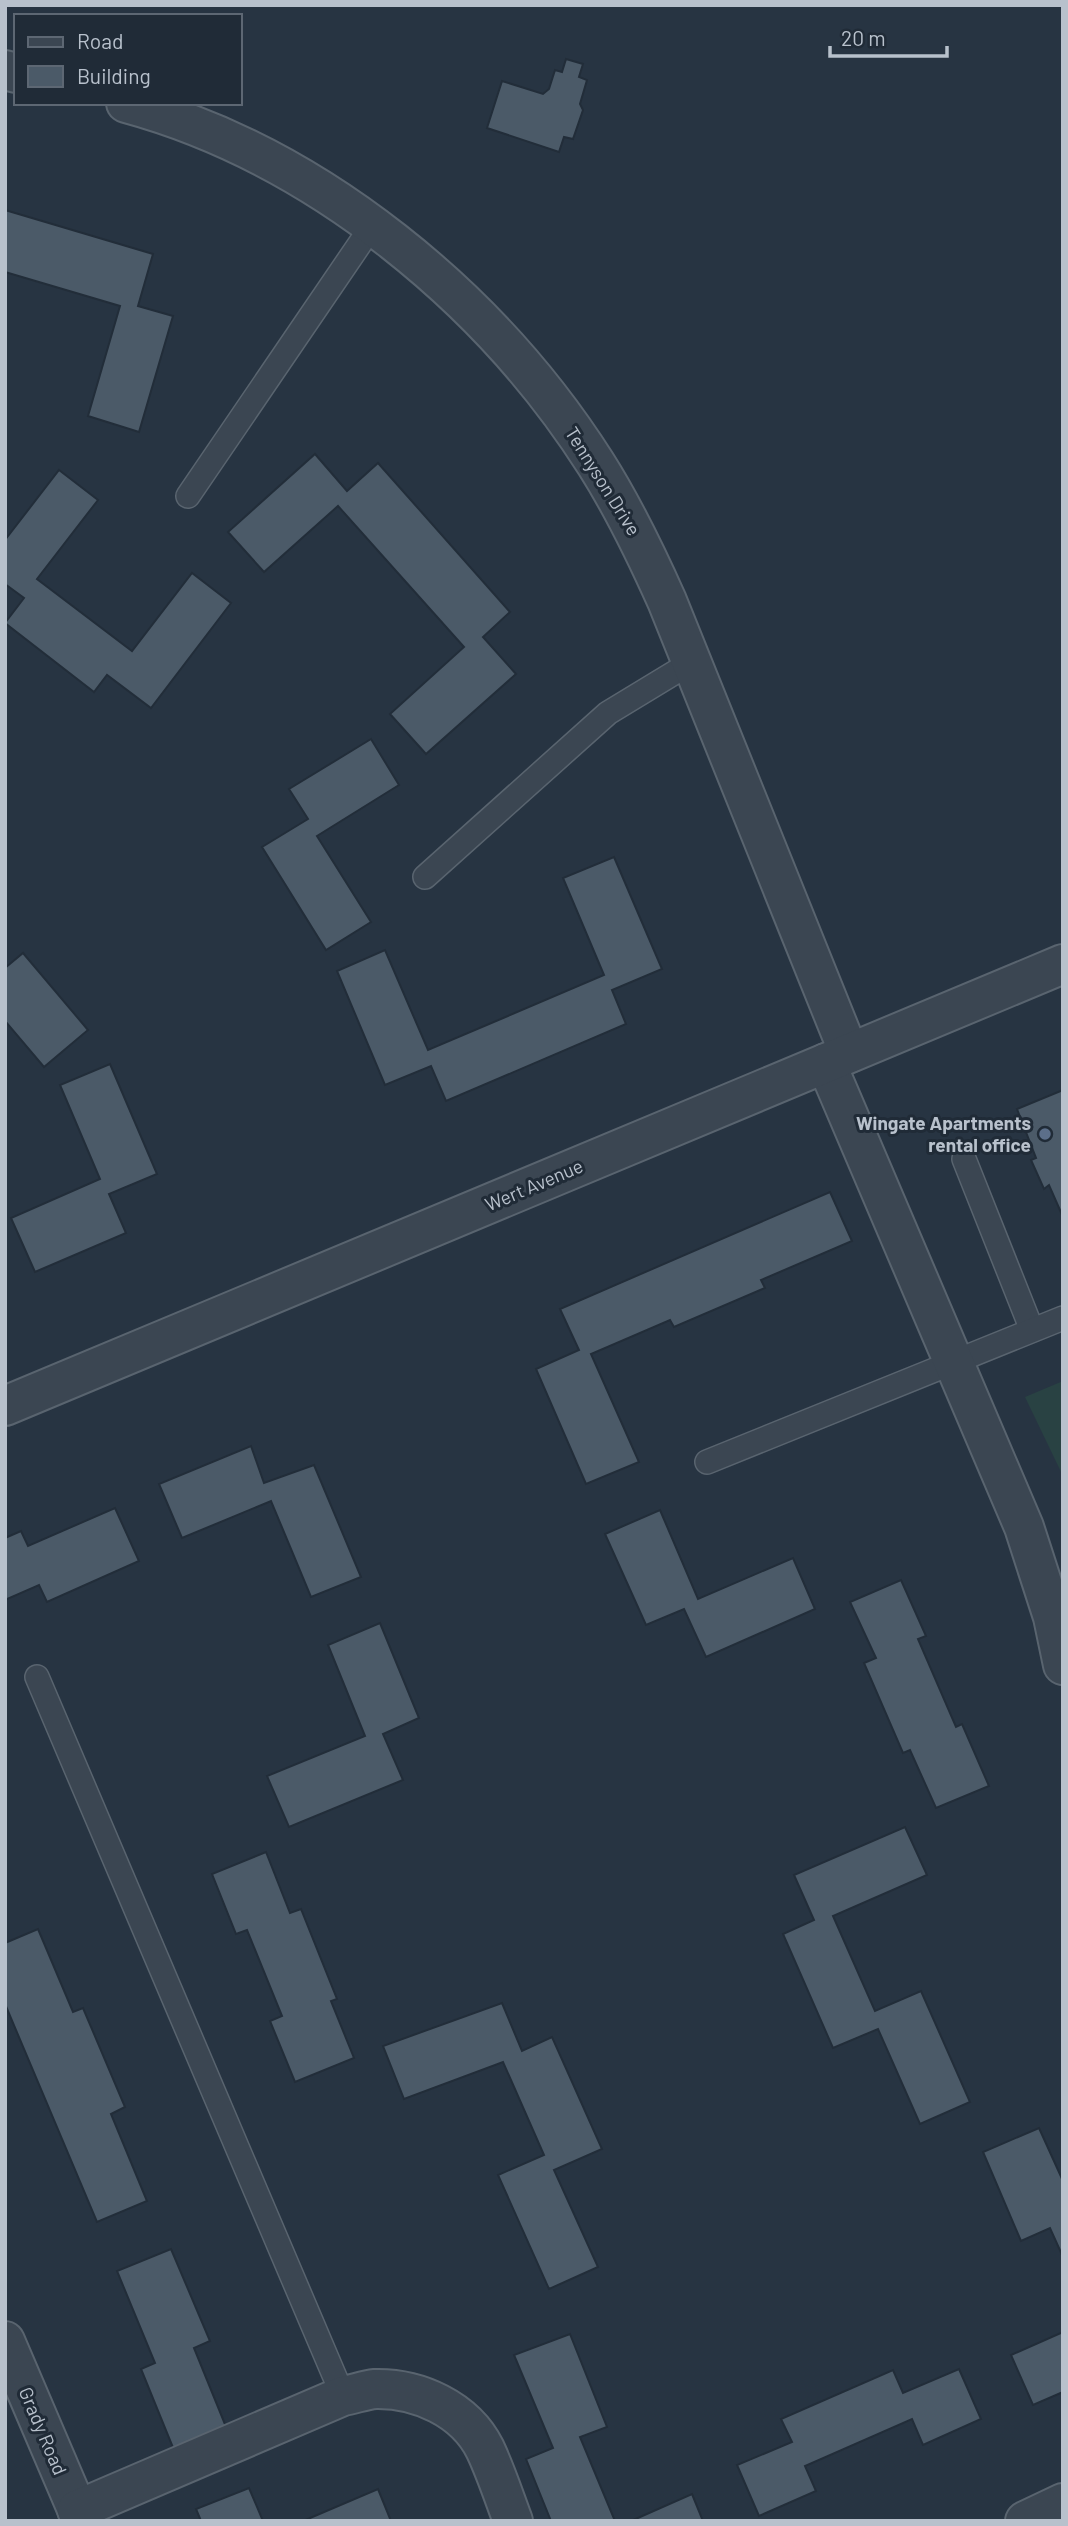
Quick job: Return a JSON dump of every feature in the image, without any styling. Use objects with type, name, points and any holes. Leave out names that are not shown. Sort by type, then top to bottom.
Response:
[{"type":"street","name":"Tennyson Drive","points":[[133,105],[167,114],[237,144],[317,188],[392,240],[472,310],[544,390],[597,465],[642,544],[692,663],[953,1361],[1024,1527],[1053,1617],[1063,1665]]},
{"type":"street","name":"Wert Avenue","points":[[5,1406],[1063,964]]},
{"type":"street","name":"Grady Road","points":[[5,2341],[79,2516]]},
{"type":"street","points":[[79,2516],[343,2396],[373,2389],[401,2390],[430,2399],[461,2418],[484,2447],[513,2521]]},
{"type":"street","points":[[1025,2521],[1063,2503]]},
{"type":"lane","points":[[188,496],[372,226]]},
{"type":"lane","points":[[425,877],[608,713],[692,663]]},
{"type":"lane","points":[[964,1159],[1032,1330]]},
{"type":"lane","points":[[707,1462],[1063,1318]]},
{"type":"lane","points":[[37,1676],[343,2396]]},
{"type":"green space","points":[[1063,1381],[1063,1476],[1025,1397]]},
{"type":"building","points":[[566,59],[583,64],[579,77],[587,80],[580,104],[583,110],[573,139],[564,137],[559,152],[487,128],[502,81],[543,94],[549,89],[555,70],[562,72]]},
{"type":"building","points":[[5,210],[153,254],[138,306],[173,316],[139,432],[88,416],[120,306],[5,272]]},
{"type":"building","points":[[315,454],[347,491],[378,463],[510,612],[483,637],[516,674],[426,754],[390,714],[464,647],[338,506],[264,572],[228,532]]},
{"type":"building","points":[[59,470],[98,500],[37,579],[132,651],[192,573],[231,603],[151,708],[107,675],[94,692],[5,623],[24,598],[5,584],[5,540]]},
{"type":"building","points":[[371,739],[399,785],[317,836],[371,922],[326,950],[262,847],[308,819],[289,789]]},
{"type":"building","points":[[614,857],[662,969],[612,990],[626,1024],[446,1101],[431,1066],[385,1085],[337,971],[385,950],[428,1050],[604,975],[563,878]]},
{"type":"building","points":[[23,953],[88,1030],[44,1067],[5,1021],[5,968]]},
{"type":"building","points":[[110,1064],[157,1174],[109,1194],[126,1233],[35,1272],[11,1218],[100,1179],[60,1085]]},
{"type":"building","name":"Wingate Apartments rental office","points":[[1063,1090],[1063,1217],[1049,1185],[1044,1189],[1031,1160],[1036,1158],[1017,1109]]},
{"type":"building","points":[[830,1192],[852,1241],[761,1280],[765,1288],[674,1327],[670,1320],[591,1354],[639,1462],[586,1484],[536,1369],[579,1350],[560,1309]]},
{"type":"building","points":[[251,1446],[264,1483],[314,1465],[361,1577],[311,1597],[271,1501],[182,1538],[159,1484]]},
{"type":"building","points":[[115,1508],[139,1561],[47,1602],[39,1585],[5,1600],[5,1538],[21,1531],[28,1546]]},
{"type":"building","points":[[660,1510],[698,1599],[793,1558],[815,1609],[706,1657],[684,1609],[646,1625],[605,1534]]},
{"type":"building","points":[[901,1580],[926,1636],[918,1639],[956,1727],[962,1724],[989,1786],[936,1808],[910,1750],[903,1753],[864,1663],[876,1658],[850,1602]]},
{"type":"building","points":[[380,1623],[419,1718],[383,1734],[403,1780],[289,1827],[267,1776],[365,1736],[328,1645]]},
{"type":"building","points":[[905,1827],[927,1875],[833,1916],[875,2011],[921,1991],[970,2102],[920,2124],[878,2029],[833,2048],[783,1934],[814,1920],[794,1875]]},
{"type":"building","points":[[266,1852],[290,1913],[301,1909],[337,1999],[331,2001],[354,2058],[295,2082],[270,2021],[282,2016],[247,1930],[236,1934],[212,1874]]},
{"type":"building","points":[[38,1929],[73,2012],[83,2008],[125,2107],[111,2114],[147,2201],[97,2222],[5,2004],[5,1943]]},
{"type":"building","points":[[502,2003],[522,2051],[552,2037],[602,2149],[554,2170],[598,2267],[549,2289],[498,2175],[544,2155],[503,2062],[404,2099],[383,2046]]},
{"type":"building","points":[[1039,2128],[1063,2181],[1063,2257],[1050,2228],[1021,2241],[983,2152]]},
{"type":"building","points":[[171,2249],[210,2341],[194,2348],[231,2439],[178,2460],[141,2369],[155,2363],[117,2271]]},
{"type":"building","points":[[1063,2332],[1063,2392],[1033,2405],[1011,2355]]},
{"type":"building","points":[[570,2334],[607,2427],[580,2437],[615,2521],[551,2521],[526,2459],[553,2448],[514,2355]]},
{"type":"building","points":[[959,2369],[981,2419],[923,2445],[912,2419],[805,2466],[816,2491],[759,2516],[737,2465],[792,2442],[781,2419],[893,2370],[903,2393]]},
{"type":"building","points":[[249,2488],[263,2521],[201,2521],[196,2509]]},
{"type":"building","points":[[378,2489],[391,2521],[303,2521]]},
{"type":"building","points":[[692,2494],[703,2521],[631,2521]]},
{"type":"place","name":"Wingate Apartments rental office","points":[[1045,1134]]}]
